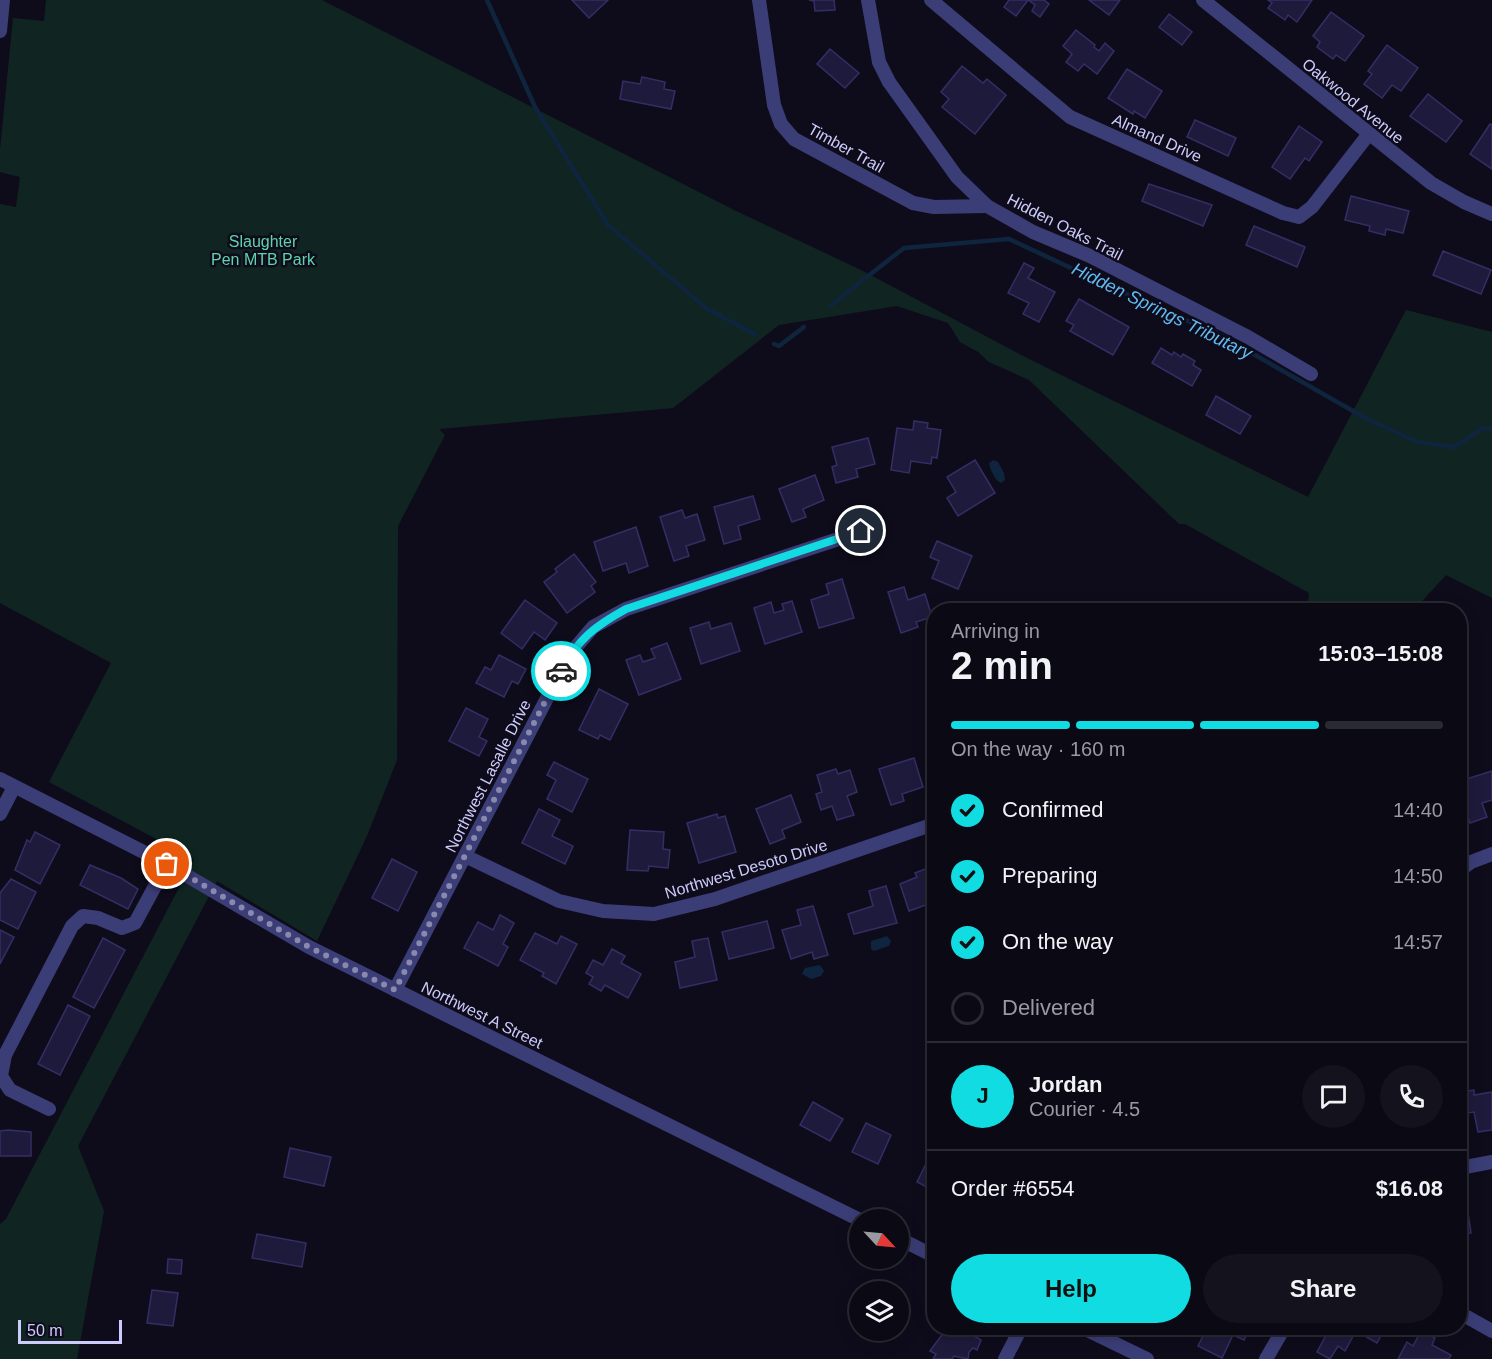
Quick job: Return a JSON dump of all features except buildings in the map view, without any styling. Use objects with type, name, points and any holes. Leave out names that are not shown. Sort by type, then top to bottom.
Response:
[{"type":"street","points":[[0,31],[3,0]]},
{"type":"street","name":"Timber Trail","points":[[759,0],[774,105],[781,124],[794,138],[913,203],[934,207],[987,206]]},
{"type":"street","name":"Hidden Oaks Trail","points":[[868,0],[879,62],[889,82],[957,177],[987,206],[1033,232],[1090,256],[1248,337],[1311,374]]},
{"type":"street","name":"Almand Drive","points":[[931,0],[1070,117],[1283,213],[1299,217],[1312,207],[1368,135]]},
{"type":"street","name":"Oakwood Avenue","points":[[1203,0],[1368,135],[1431,183],[1464,202],[1492,213]]},
{"type":"street","name":"Northwest Lasalle Drive","points":[[395,990],[570,654],[593,627],[626,609],[878,526]]},
{"type":"street","name":"Northwest A Street","points":[[0,779],[167,864],[309,947],[849,1215]]},
{"type":"street","points":[[0,814],[14,787]]},
{"type":"street","name":"Northwest Desoto Drive","points":[[465,856],[559,901],[603,911],[654,914],[715,899],[927,826]]},
{"type":"street","points":[[1467,865],[1492,854]]},
{"type":"street","points":[[49,1109],[10,1090],[1,1076],[5,1055],[72,926],[83,916],[98,918],[122,928],[135,923],[167,864]]},
{"type":"street","points":[[1467,1167],[1492,1162]]},
{"type":"street","points":[[909,1244],[927,1252]]},
{"type":"street","points":[[1467,1317],[1492,1331]]},
{"type":"street","points":[[1005,1359],[1017,1335]]},
{"type":"street","points":[[1097,1335],[1147,1359]]},
{"type":"street","points":[[1266,1359],[1280,1335]]},
{"type":"green space","name":"Slaughter Pen MTB Park","points":[[46,0],[322,0],[734,210],[863,271],[1027,358],[1308,497],[1406,310],[1492,332],[1492,598],[1446,575],[1420,603],[1308,603],[1309,593],[1185,524],[1179,524],[1029,380],[989,362],[978,352],[960,342],[948,323],[897,306],[779,325],[673,408],[439,429],[445,435],[398,526],[397,760],[367,836],[317,941],[217,881],[78,1146],[104,1211],[77,1359],[0,1359],[0,1224],[6,1219],[194,859],[49,782],[111,663],[0,603],[0,204],[16,207],[20,177],[0,172],[0,150],[13,18],[44,21]]},
{"type":"water","points":[[993,460],[998,462],[1004,473],[1005,480],[1001,483],[990,468],[989,463]]},
{"type":"water","points":[[887,936],[891,941],[889,946],[874,951],[871,949],[871,941]]},
{"type":"water","points":[[820,965],[824,971],[821,976],[811,979],[802,974],[805,968]]},
{"type":"waterway","name":"Hidden Springs Tributary","points":[[487,0],[535,107],[608,225],[707,309],[755,334]]},
{"type":"waterway","name":"Hidden Springs Tributary","points":[[831,305],[904,248],[1009,239],[1163,311],[1213,331],[1367,419],[1418,442],[1454,447],[1483,428],[1492,429]]},
{"type":"waterway","name":"Hidden Springs Tributary","points":[[774,344],[779,346],[804,327]]},
{"type":"way so far","points":[[167,864],[309,947],[395,990],[561,671]]},
{"type":"route","points":[[561,671],[570,654],[593,627],[626,609],[807,547],[861,531]]}]
